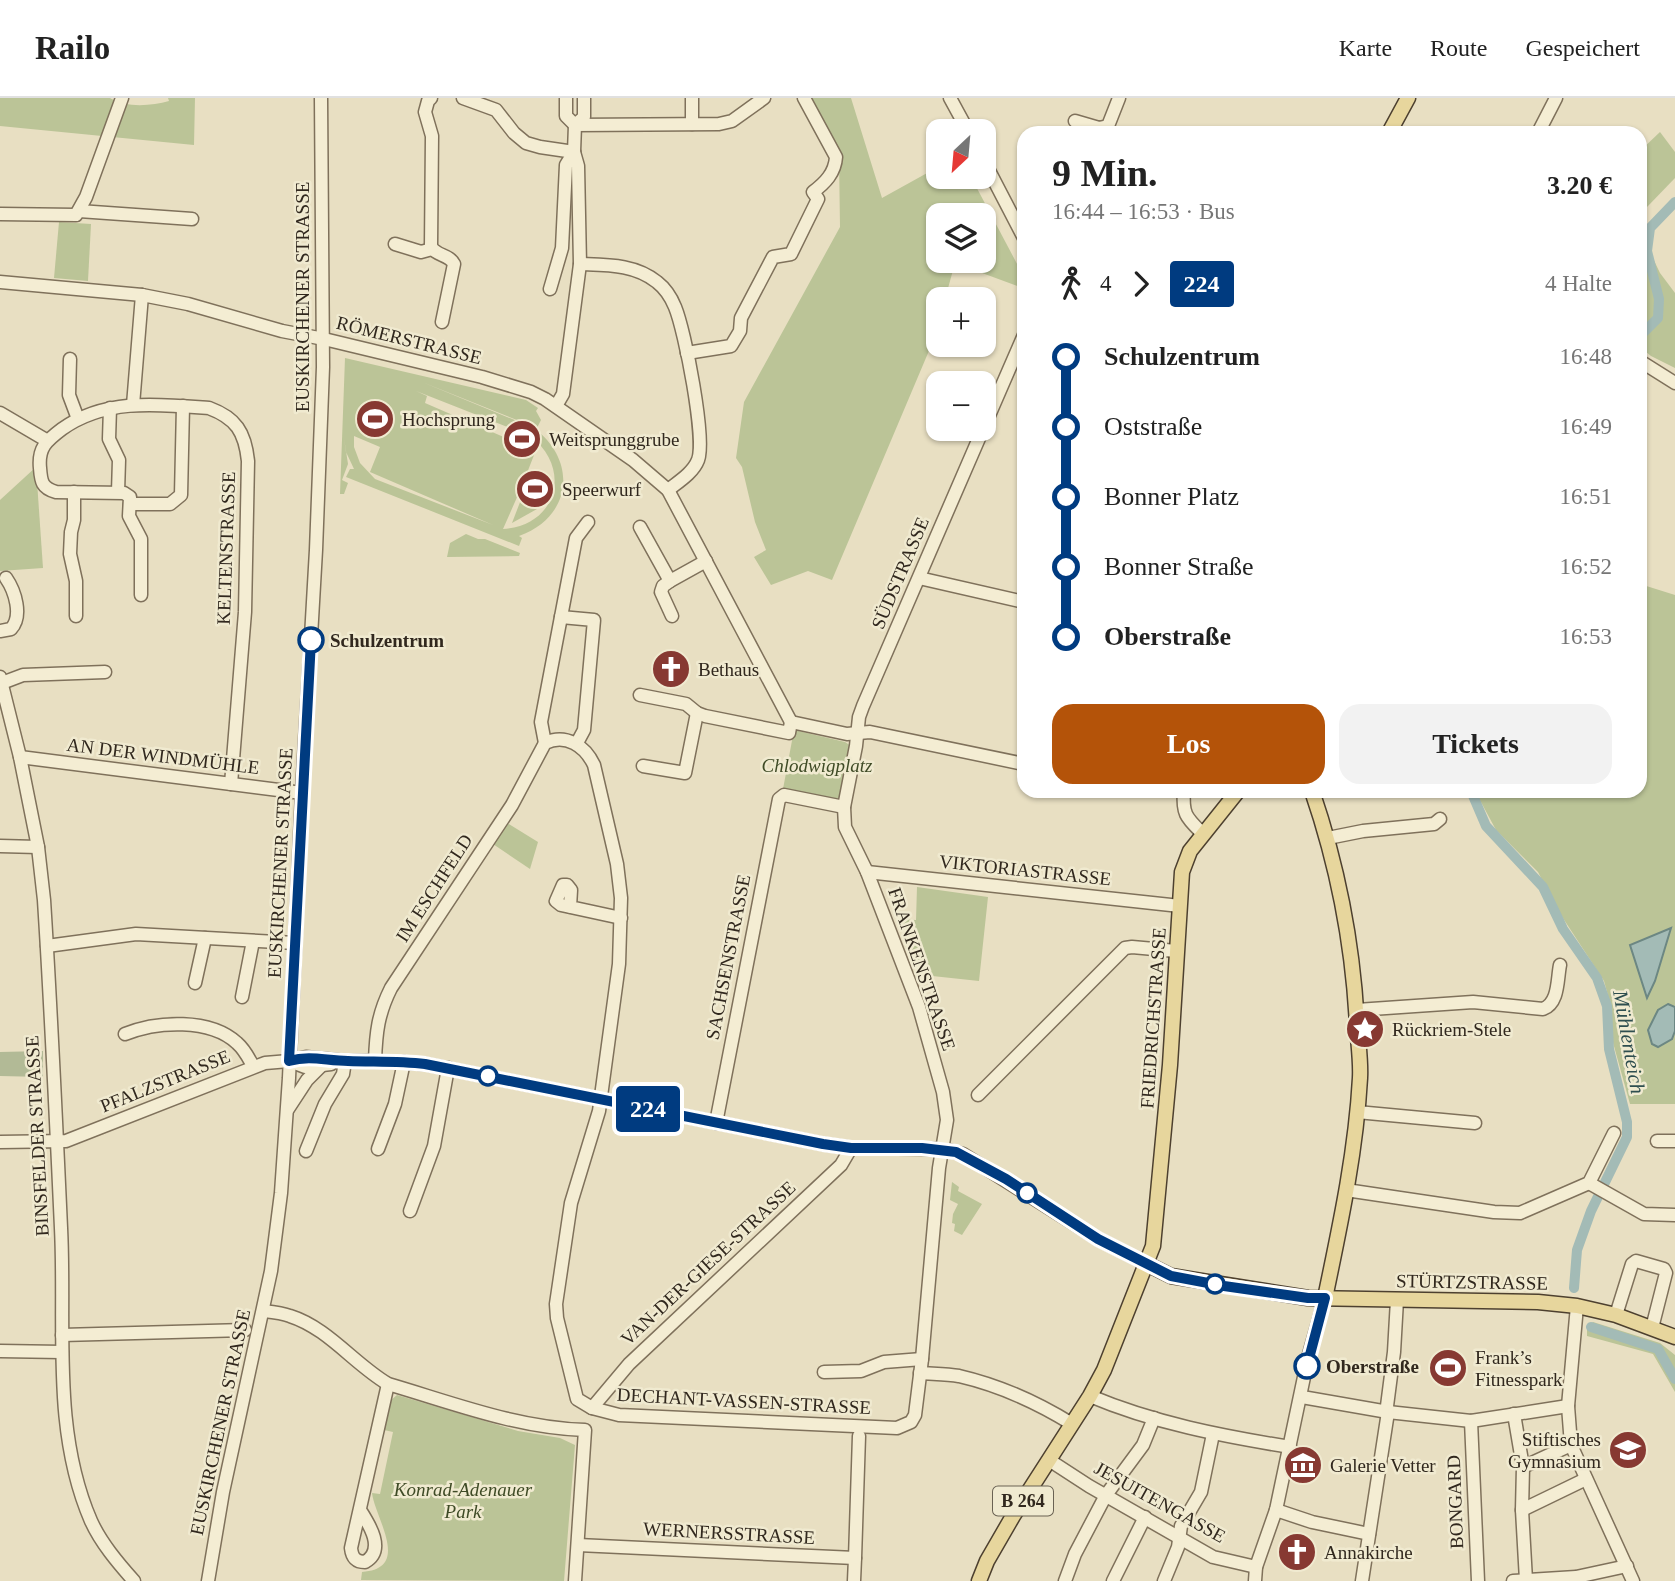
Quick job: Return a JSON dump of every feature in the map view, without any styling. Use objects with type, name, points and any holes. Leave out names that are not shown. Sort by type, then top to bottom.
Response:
[{"type":"main road","points":[[1393,126],[1407,100]]},
{"type":"main road","points":[[1405,126],[1407,100]]},
{"type":"main road","name":"FRIEDRICHSTRASSE","points":[[1147,1264],[1155,1236],[1160,1184],[1185,861],[1232,798]]},
{"type":"main road","points":[[1314,798],[1328,838],[1347,923],[1357,1010],[1360,1076],[1346,1190],[1325,1298]]},
{"type":"main road","name":"STÜRTZSTRASSE","points":[[1147,1264],[1171,1276],[1295,1296],[1538,1302],[1577,1306],[1616,1315],[1675,1337]]},
{"type":"main road","name":"B 264","points":[[979,1581],[987,1561],[1013,1516],[1104,1370],[1147,1264]]},
{"type":"street","points":[[77,213],[122,98]]},
{"type":"street","name":"EUSKIRCHENER STRASSE","points":[[208,1581],[223,1492],[263,1311],[278,1227],[316,550],[324,339],[321,98]]},
{"type":"street","points":[[431,98],[425,112],[432,136],[432,249]]},
{"type":"street","points":[[463,98],[496,110],[514,133],[526,143],[574,152]]},
{"type":"street","points":[[566,98],[566,116],[575,125],[719,124],[732,121],[764,98]]},
{"type":"street","points":[[584,98],[584,117],[575,125],[574,152],[578,166],[580,264],[563,394],[556,406],[633,460],[668,490],[792,722],[789,733],[697,713],[686,704],[640,695]]},
{"type":"street","points":[[692,98],[692,124]]},
{"type":"street","points":[[687,353],[731,345],[740,331],[741,318],[773,257],[791,254],[818,199],[813,192],[824,183],[835,166],[836,157],[804,98]]},
{"type":"street","points":[[950,98],[961,119]]},
{"type":"street","points":[[1106,126],[1119,98]]},
{"type":"street","points":[[1542,126],[1556,98]]},
{"type":"street","points":[[1075,121],[1096,126]]},
{"type":"street","points":[[550,289],[562,247],[566,165],[574,152]]},
{"type":"street","points":[[996,184],[1017,225]]},
{"type":"street","points":[[0,214],[77,213],[192,219]]},
{"type":"street","points":[[395,244],[421,252],[432,249],[452,260],[454,264],[442,322]]},
{"type":"street","points":[[580,264],[623,266],[649,276],[668,292],[674,304],[687,353],[700,453],[694,468],[668,490]]},
{"type":"street","name":"RÖMERSTRASSE","points":[[0,282],[142,295],[188,304],[282,331],[482,377],[531,392],[556,406]]},
{"type":"street","points":[[133,405],[142,295]]},
{"type":"street","name":"SÜDSTRASSE","points":[[996,399],[1017,351]]},
{"type":"street","points":[[70,359],[69,395],[78,419]]},
{"type":"street","points":[[1647,365],[1675,383]]},
{"type":"street","name":"KELTENSTRASSE","points":[[46,440],[78,419],[110,408],[133,405],[209,408],[229,418],[238,427],[247,451],[245,612],[231,784]]},
{"type":"street","points":[[130,504],[170,505],[181,495],[183,406]]},
{"type":"street","points":[[110,408],[109,439],[119,460],[118,492]]},
{"type":"street","points":[[0,413],[46,440],[39,458],[43,487],[56,492],[118,492],[130,498],[129,516],[141,539],[141,595]]},
{"type":"street","name":"SÜDSTRASSE","points":[[856,733],[863,706],[977,441]]},
{"type":"street","points":[[74,492],[70,554],[76,581],[76,615]]},
{"type":"street","points":[[587,1406],[574,1392],[556,1304],[571,1203],[599,1111],[619,964],[621,898],[617,864],[598,781],[589,756],[577,743],[556,740],[545,743],[541,722],[576,538],[588,522]]},
{"type":"street","points":[[640,527],[670,581]]},
{"type":"street","points":[[673,616],[661,592],[663,586],[706,561]]},
{"type":"street","points":[[0,631],[11,629],[16,621],[14,590],[6,578]]},
{"type":"street","points":[[919,578],[1017,600]]},
{"type":"street","points":[[561,617],[594,620],[584,730],[577,743]]},
{"type":"street","points":[[1,680],[23,675],[105,673]]},
{"type":"street","name":"BINSFELDER STRASSE","points":[[1,680],[38,847],[47,946],[61,1234],[62,1352],[66,1423],[76,1474],[91,1521],[102,1541],[134,1581]]},
{"type":"street","points":[[643,766],[685,773],[697,713]]},
{"type":"street","points":[[792,722],[847,734],[870,732],[1017,763]]},
{"type":"street","points":[[845,807],[856,733]]},
{"type":"street","name":"IM ESCHFELD","points":[[375,1061],[376,1027],[391,988],[512,805],[545,743]]},
{"type":"street","name":"AN DER WINDMÜHLE","points":[[20,757],[302,793]]},
{"type":"street","name":"SACHSENSTRASSE","points":[[716,1123],[779,799],[784,795],[845,807]]},
{"type":"street","points":[[1184,798],[1186,816],[1203,834]]},
{"type":"street","name":"FRANKENSTRASSE","points":[[845,807],[845,827],[867,872],[919,1007],[943,1092],[947,1120],[915,1415],[905,1426]]},
{"type":"street","points":[[1328,838],[1363,831],[1434,824],[1440,819]]},
{"type":"street","points":[[0,846],[38,847]]},
{"type":"street","name":"VIKTORIASTRASSE","points":[[867,872],[1180,905]]},
{"type":"street","points":[[570,907],[621,918]]},
{"type":"street","points":[[47,946],[136,934],[295,943]]},
{"type":"street","points":[[195,983],[205,938]]},
{"type":"street","points":[[242,996],[253,941]]},
{"type":"street","points":[[978,1095],[1125,948],[1176,951]]},
{"type":"street","points":[[1357,1010],[1473,1002],[1543,1009],[1555,999],[1560,965]]},
{"type":"street","points":[[125,1034],[149,1027],[171,1025],[209,1028],[236,1042],[245,1051],[253,1066]]},
{"type":"street","points":[[289,1061],[306,1057],[404,1062],[448,1068],[851,1148],[943,1149],[963,1154],[1098,1239],[1147,1264]]},
{"type":"street","points":[[289,1061],[305,1067],[345,1061]]},
{"type":"street","name":"PFALZSTRASSE","points":[[57,1143],[253,1066],[289,1061]]},
{"type":"street","points":[[306,1151],[325,1104],[343,1074],[345,1061]]},
{"type":"street","points":[[378,1149],[395,1104],[404,1062]]},
{"type":"street","points":[[286,1112],[307,1080],[321,1066]]},
{"type":"street","points":[[410,1211],[434,1146],[448,1068]]},
{"type":"street","points":[[1357,1112],[1475,1123]]},
{"type":"street","points":[[1595,1187],[1614,1133]]},
{"type":"street","points":[[1657,1141],[1675,1142]]},
{"type":"street","points":[[0,1142],[57,1143]]},
{"type":"street","name":"VAN-DER-GIESE-STRASSE","points":[[587,1406],[841,1166],[851,1148]]},
{"type":"street","points":[[1346,1190],[1508,1214],[1595,1187],[1644,1214],[1675,1215]]},
{"type":"street","points":[[1616,1315],[1632,1264],[1636,1261],[1664,1269],[1666,1273],[1652,1328]]},
{"type":"street","points":[[1255,1574],[1276,1510],[1308,1358],[1325,1298]]},
{"type":"street","points":[[1363,1578],[1388,1412],[1397,1300]]},
{"type":"street","points":[[1577,1306],[1568,1406],[1572,1445],[1633,1581]]},
{"type":"street","points":[[263,1311],[289,1315],[311,1325],[388,1384],[520,1423],[585,1430],[575,1581]]},
{"type":"street","points":[[62,1335],[245,1330]]},
{"type":"street","points":[[0,1351],[62,1352]]},
{"type":"street","points":[[824,1372],[861,1371],[884,1362],[921,1366],[959,1376],[1037,1404],[1072,1424]]},
{"type":"street","points":[[360,1510],[388,1384]]},
{"type":"street","points":[[1090,1396],[1154,1418],[1213,1434],[1290,1447]]},
{"type":"street","points":[[1301,1397],[1388,1412],[1471,1421],[1568,1406]]},
{"type":"street","name":"DECHANT-VASSEN-STRASSE","points":[[587,1406],[619,1415],[860,1427],[905,1426]]},
{"type":"street","points":[[1514,1414],[1523,1467],[1520,1580],[1576,1577],[1627,1566]]},
{"type":"street","points":[[1065,1581],[1074,1554],[1107,1495],[1143,1445],[1154,1418]]},
{"type":"street","name":"BONGARD","points":[[1471,1421],[1478,1581]]},
{"type":"street","points":[[1164,1581],[1181,1527],[1201,1492],[1213,1434]]},
{"type":"street","points":[[854,1581],[859,1436]]},
{"type":"street","points":[[1523,1467],[1572,1445]]},
{"type":"street","name":"JESUITENGASSE","points":[[1049,1460],[1213,1557],[1255,1574]]},
{"type":"street","points":[[1522,1510],[1586,1479]]},
{"type":"street","points":[[1276,1510],[1312,1522],[1369,1534]]},
{"type":"street","points":[[1113,1581],[1145,1517]]},
{"type":"street","name":"WERNERSSTRASSE","points":[[578,1545],[855,1558]]},
{"type":"green space","points":[[0,98],[110,98],[139,105],[169,101],[168,98],[195,98],[194,145],[0,126]]},
{"type":"green space","points":[[805,98],[851,98],[882,198],[926,174],[926,189],[977,189],[985,203],[926,203],[926,273],[952,273],[948,287],[926,287],[926,357],[832,580],[808,571],[771,585],[754,557],[766,550],[755,522],[742,467],[736,458],[744,402],[840,227],[839,158]]},
{"type":"green space","points":[[1660,132],[1675,152],[1675,178],[1647,207],[1647,144]]},
{"type":"green space","points":[[59,222],[91,224],[88,281],[54,278]]},
{"type":"green space","points":[[996,224],[1017,264],[1017,286],[982,273],[996,273]]},
{"type":"green space","points":[[1647,235],[1648,248],[1660,273],[1675,293],[1675,368],[1647,353]]},
{"type":"green space","points":[[345,358],[526,400],[538,408],[536,411],[541,420],[537,428],[422,382],[534,428],[548,441],[558,456],[563,472],[559,502],[550,516],[537,527],[519,536],[522,538],[519,546],[346,477],[350,469],[354,469],[346,452],[348,464],[342,480],[348,483],[344,494],[340,494]],"holes":[[[416,391],[530,436],[543,449],[552,464],[555,479],[547,507],[536,518],[503,529],[518,495],[522,497],[512,523],[537,509],[526,499],[544,506],[553,484],[527,473],[536,450],[526,446],[530,437],[518,432],[513,441],[425,403],[427,396]],[[354,436],[380,447],[370,472],[493,525],[375,479],[360,463],[354,447]]]},
{"type":"green space","points":[[36,467],[43,568],[0,571],[0,500]]},
{"type":"green space","points":[[466,534],[520,553],[519,556],[447,557],[450,543]]},
{"type":"green space","points":[[1647,586],[1675,595],[1675,1104],[1630,1104],[1612,1039],[1612,1010],[1604,981],[1557,909],[1538,872],[1496,830],[1479,798],[1647,798]]},
{"type":"green space","name":"Chlodwigplatz","points":[[794,730],[845,742],[851,746],[842,795],[837,799],[783,789]]},
{"type":"green space","points":[[507,823],[538,842],[530,869],[493,844]]},
{"type":"green space","points":[[917,887],[988,897],[979,981],[923,975],[898,919],[916,920]]},
{"type":"green space","points":[[43,1051],[43,1077],[0,1076],[0,1052]]},
{"type":"green space","points":[[952,1182],[959,1187],[958,1191],[982,1204],[962,1235],[954,1231],[955,1224],[952,1223],[958,1204],[950,1200]]},
{"type":"green space","points":[[1593,1322],[1660,1343],[1675,1355],[1675,1392],[1653,1354],[1587,1336],[1587,1328]]},
{"type":"green space","name":"Konrad-Adenauer Park","points":[[397,1395],[518,1431],[560,1438],[575,1445],[564,1581],[361,1580],[362,1572],[377,1569],[385,1562],[388,1552],[372,1493],[380,1494],[393,1432],[384,1430],[390,1401]]},
{"type":"water","points":[[1671,928],[1655,981],[1647,998],[1630,945]]},
{"type":"water","points":[[1668,1004],[1675,1007],[1675,1031],[1672,1039],[1658,1047],[1652,1044],[1648,1030],[1658,1010]]},
{"type":"waterway","name":"Mühlenteich","points":[[1647,251],[1650,228],[1675,202]]},
{"type":"waterway","name":"Mühlenteich","points":[[1647,251],[1659,299],[1658,318],[1647,329]]},
{"type":"waterway","name":"Mühlenteich","points":[[1474,798],[1486,826],[1543,887],[1563,929],[1597,978],[1607,1006],[1609,1049],[1627,1122],[1627,1137],[1591,1211],[1577,1250],[1574,1288]]},
{"type":"waterway","name":"Mühlenteich","points":[[1591,1327],[1658,1349],[1675,1379]]},
{"type":"bus line","name":"224","points":[[311,640],[289,1061],[306,1057],[425,1064],[823,1144],[851,1148],[922,1148],[956,1152],[1006,1179],[1098,1239],[1171,1276],[1224,1286],[1325,1298],[1307,1366]]},
{"type":"place","name":"Hochsprung","points":[[375,419]]},
{"type":"place","name":"Weitsprunggrube","points":[[522,439]]},
{"type":"place","name":"Speerwurf","points":[[535,489]]},
{"type":"place","name":"Schulzentrum","points":[[311,640]]},
{"type":"place","name":"Bethaus","points":[[671,669]]},
{"type":"place","name":"Rückriem-Stele","points":[[1365,1029]]},
{"type":"place","name":"Oberstraße","points":[[1307,1366]]},
{"type":"place","name":"Frank’s Fitnesspark","points":[[1448,1368]]},
{"type":"place","name":"Stiftisches Gymnasium","points":[[1628,1450]]},
{"type":"place","name":"Galerie Vetter","points":[[1303,1465]]},
{"type":"place","name":"Annakirche","points":[[1297,1552]]}]
